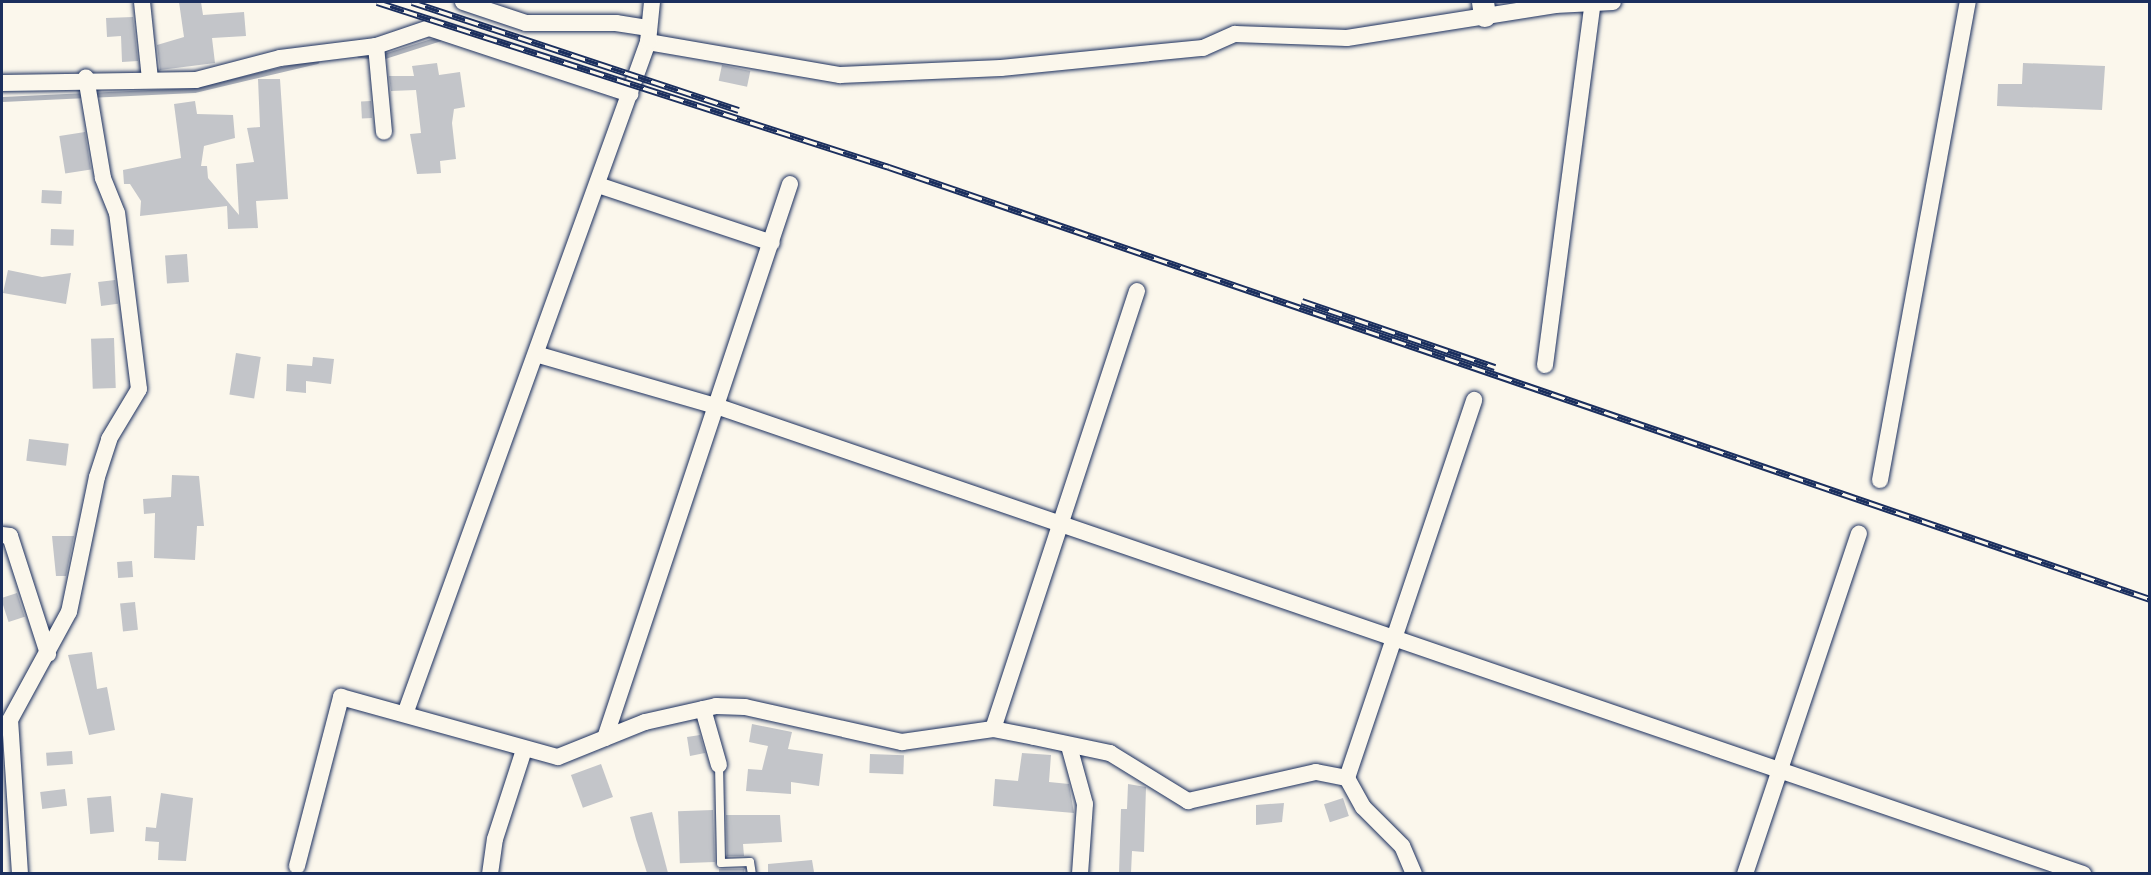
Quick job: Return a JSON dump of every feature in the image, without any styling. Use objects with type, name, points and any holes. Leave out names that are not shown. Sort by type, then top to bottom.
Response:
[{"type":"street","points":[[142,2],[150,80]]},
{"type":"street","points":[[463,2],[526,23],[616,22],[647,35],[840,75],[1000,68],[1203,48],[1235,34],[1347,38],[1484,9],[1613,2]]},
{"type":"street","points":[[405,714],[539,355],[630,94],[647,35],[652,2]]},
{"type":"street","points":[[1545,365],[1593,2]]},
{"type":"street","points":[[1880,480],[1968,2]]},
{"type":"street","points":[[2,82],[86,77],[196,80],[280,58],[376,46],[429,28],[630,94]]},
{"type":"street","points":[[376,46],[384,132]]},
{"type":"street","points":[[20,873],[10,720],[69,612],[110,439],[139,389],[117,213],[103,178],[86,77]]},
{"type":"street","points":[[605,738],[719,407],[790,184]]},
{"type":"street","points":[[598,185],[772,243]]},
{"type":"street","points":[[993,729],[1137,291]]},
{"type":"street","points":[[539,355],[719,407],[1391,639],[2083,873]]},
{"type":"street","points":[[1414,873],[1402,846],[1363,807],[1347,778],[1391,639],[1474,400]]},
{"type":"street","points":[[1745,873],[1858,534]]},
{"type":"street","points":[[2,536],[10,536],[48,654]]},
{"type":"street","points":[[297,866],[341,697],[524,750],[558,757],[605,738],[703,709],[745,707],[902,742],[993,729],[1110,753],[1188,801],[1316,772],[1347,778]]},
{"type":"street","points":[[703,709],[719,765]]},
{"type":"street","points":[[1069,746],[1084,804],[1080,873]]},
{"type":"street","points":[[490,873],[495,839],[524,750]]},
{"type":"lane","points":[[719,765],[721,864],[750,862],[752,873]]},
{"type":"building","points":[[179,2],[201,2],[203,15],[244,12],[246,36],[212,38],[215,63],[160,70],[157,45],[184,37]]},
{"type":"building","points":[[133,17],[138,61],[122,62],[121,36],[107,37],[106,18]]},
{"type":"building","points":[[437,63],[439,75],[460,72],[465,107],[454,109],[452,123],[456,159],[440,161],[441,173],[417,174],[410,134],[421,133],[416,90],[391,91],[389,76],[414,76],[412,66]]},
{"type":"building","points":[[2023,63],[2105,66],[2102,110],[1997,106],[1998,84],[2022,84]]},
{"type":"building","points":[[722,65],[750,71],[747,87],[719,81]]},
{"type":"building","points":[[258,79],[280,79],[288,199],[256,201],[258,228],[228,229],[227,206],[140,216],[141,201],[130,184],[124,184],[123,170],[181,158],[174,104],[195,101],[197,114],[233,115],[235,138],[204,146],[201,166],[207,166],[208,178],[239,215],[236,164],[254,162],[247,128],[260,127]]},
{"type":"building","points":[[371,101],[372,118],[362,119],[361,102]]},
{"type":"building","points":[[85,132],[91,170],[65,174],[59,136]]},
{"type":"building","points":[[42,190],[62,191],[61,204],[41,203]]},
{"type":"building","points":[[51,229],[74,230],[73,246],[50,245]]},
{"type":"building","points":[[187,254],[189,282],[167,283],[165,256]]},
{"type":"building","points":[[8,270],[42,277],[71,273],[66,304],[3,293]]},
{"type":"building","points":[[115,280],[118,304],[101,306],[98,282]]},
{"type":"building","points":[[114,338],[116,388],[93,389],[91,339]]},
{"type":"building","points":[[236,353],[261,357],[254,398],[229,394]]},
{"type":"building","points":[[313,357],[334,359],[331,384],[306,381],[306,393],[286,391],[287,364],[312,366]]},
{"type":"building","points":[[29,439],[69,444],[66,466],[26,461]]},
{"type":"building","points":[[172,475],[199,476],[204,526],[197,526],[195,560],[154,558],[155,513],[144,514],[143,499],[171,497]]},
{"type":"building","points":[[52,536],[74,536],[66,576],[56,576]]},
{"type":"building","points":[[132,561],[133,577],[118,578],[117,562]]},
{"type":"building","points":[[17,593],[25,617],[9,622],[2,598]]},
{"type":"building","points":[[135,602],[138,630],[123,631],[120,604]]},
{"type":"building","points":[[92,652],[97,689],[107,687],[115,730],[89,735],[68,655]]},
{"type":"building","points":[[752,724],[792,732],[788,749],[823,754],[819,786],[791,782],[791,794],[746,791],[748,769],[762,770],[768,746],[749,742]]},
{"type":"building","points":[[700,735],[705,753],[690,756],[687,737]]},
{"type":"building","points":[[72,751],[73,764],[47,766],[46,753]]},
{"type":"building","points":[[1022,753],[1051,755],[1049,782],[1069,784],[1074,813],[993,806],[995,779],[1018,781]]},
{"type":"building","points":[[870,754],[904,755],[903,774],[869,773]]},
{"type":"building","points":[[601,764],[613,797],[583,808],[571,775]]},
{"type":"building","points":[[1128,784],[1146,787],[1144,852],[1132,851],[1131,873],[1119,873],[1121,809],[1127,809]]},
{"type":"building","points":[[65,789],[67,806],[42,809],[40,792]]},
{"type":"building","points":[[161,793],[193,798],[186,861],[158,860],[159,842],[145,841],[146,827],[156,828]]},
{"type":"building","points":[[111,796],[114,832],[90,834],[87,798]]},
{"type":"building","points":[[1343,798],[1349,816],[1330,822],[1324,804]]},
{"type":"building","points":[[1284,803],[1282,822],[1256,825],[1256,805]]},
{"type":"building","points":[[713,810],[715,862],[680,863],[678,811]]},
{"type":"building","points":[[652,812],[668,873],[647,873],[630,817]]},
{"type":"building","points":[[726,815],[780,815],[782,842],[743,844],[744,856],[727,856]]},
{"type":"building","points":[[812,860],[814,872],[768,873],[768,864]]},
{"type":"building","points":[[719,869],[744,869],[744,873],[719,873]]},
{"type":"waterway","points":[[359,55],[381,57],[441,38]]},
{"type":"waterway","points":[[2,99],[194,90],[317,61]]},
{"type":"railway","points":[[377,2],[889,167],[2150,599]]},
{"type":"railway","points":[[412,2],[739,110]]},
{"type":"railway","points":[[1302,301],[1495,367]]}]
